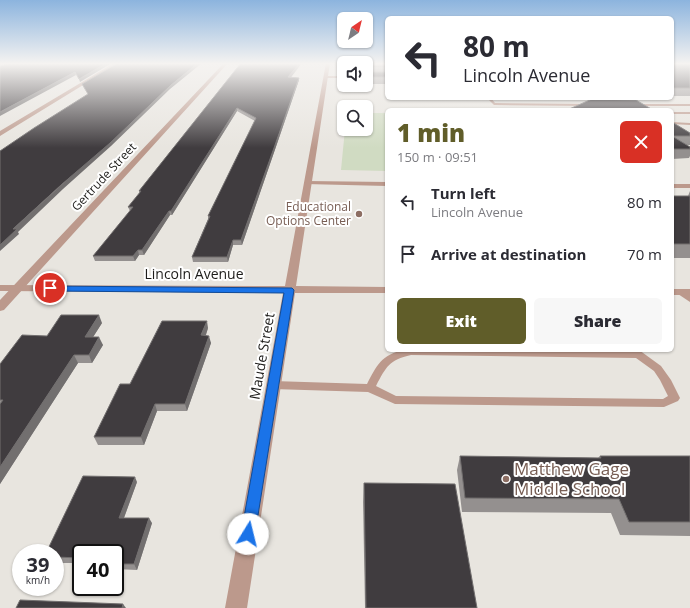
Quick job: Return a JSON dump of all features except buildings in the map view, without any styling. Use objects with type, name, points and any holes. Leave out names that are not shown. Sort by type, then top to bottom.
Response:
[{"type":"street","points":[[0,134],[70,91]]},
{"type":"street","name":"Gertrude Street","points":[[0,308],[200,91]]},
{"type":"street","name":"Maude Street","points":[[236,608],[323,91]]},
{"type":"street","name":"Lincoln Avenue","points":[[0,288],[385,290]]},
{"type":"lane","points":[[491,100],[494,104],[596,105]]},
{"type":"lane","points":[[627,105],[690,105]]},
{"type":"lane","points":[[674,113],[690,113]]},
{"type":"lane","points":[[674,123],[690,124]]},
{"type":"lane","points":[[307,183],[385,184]]},
{"type":"lane","points":[[674,186],[690,186]]},
{"type":"lane","points":[[273,385],[370,388],[394,400],[664,403],[674,398],[667,381],[655,366],[635,353],[410,352],[385,360],[370,388]]},
{"type":"green space","points":[[373,113],[385,113],[385,171],[341,170],[344,136],[373,136]]},
{"type":"place","name":"Educational Options Center","points":[[359,214]]},
{"type":"place","name":"Matthew Gage Middle School","points":[[506,479]]},
{"type":"route","points":[[50,288],[289,290],[248,534]]}]
